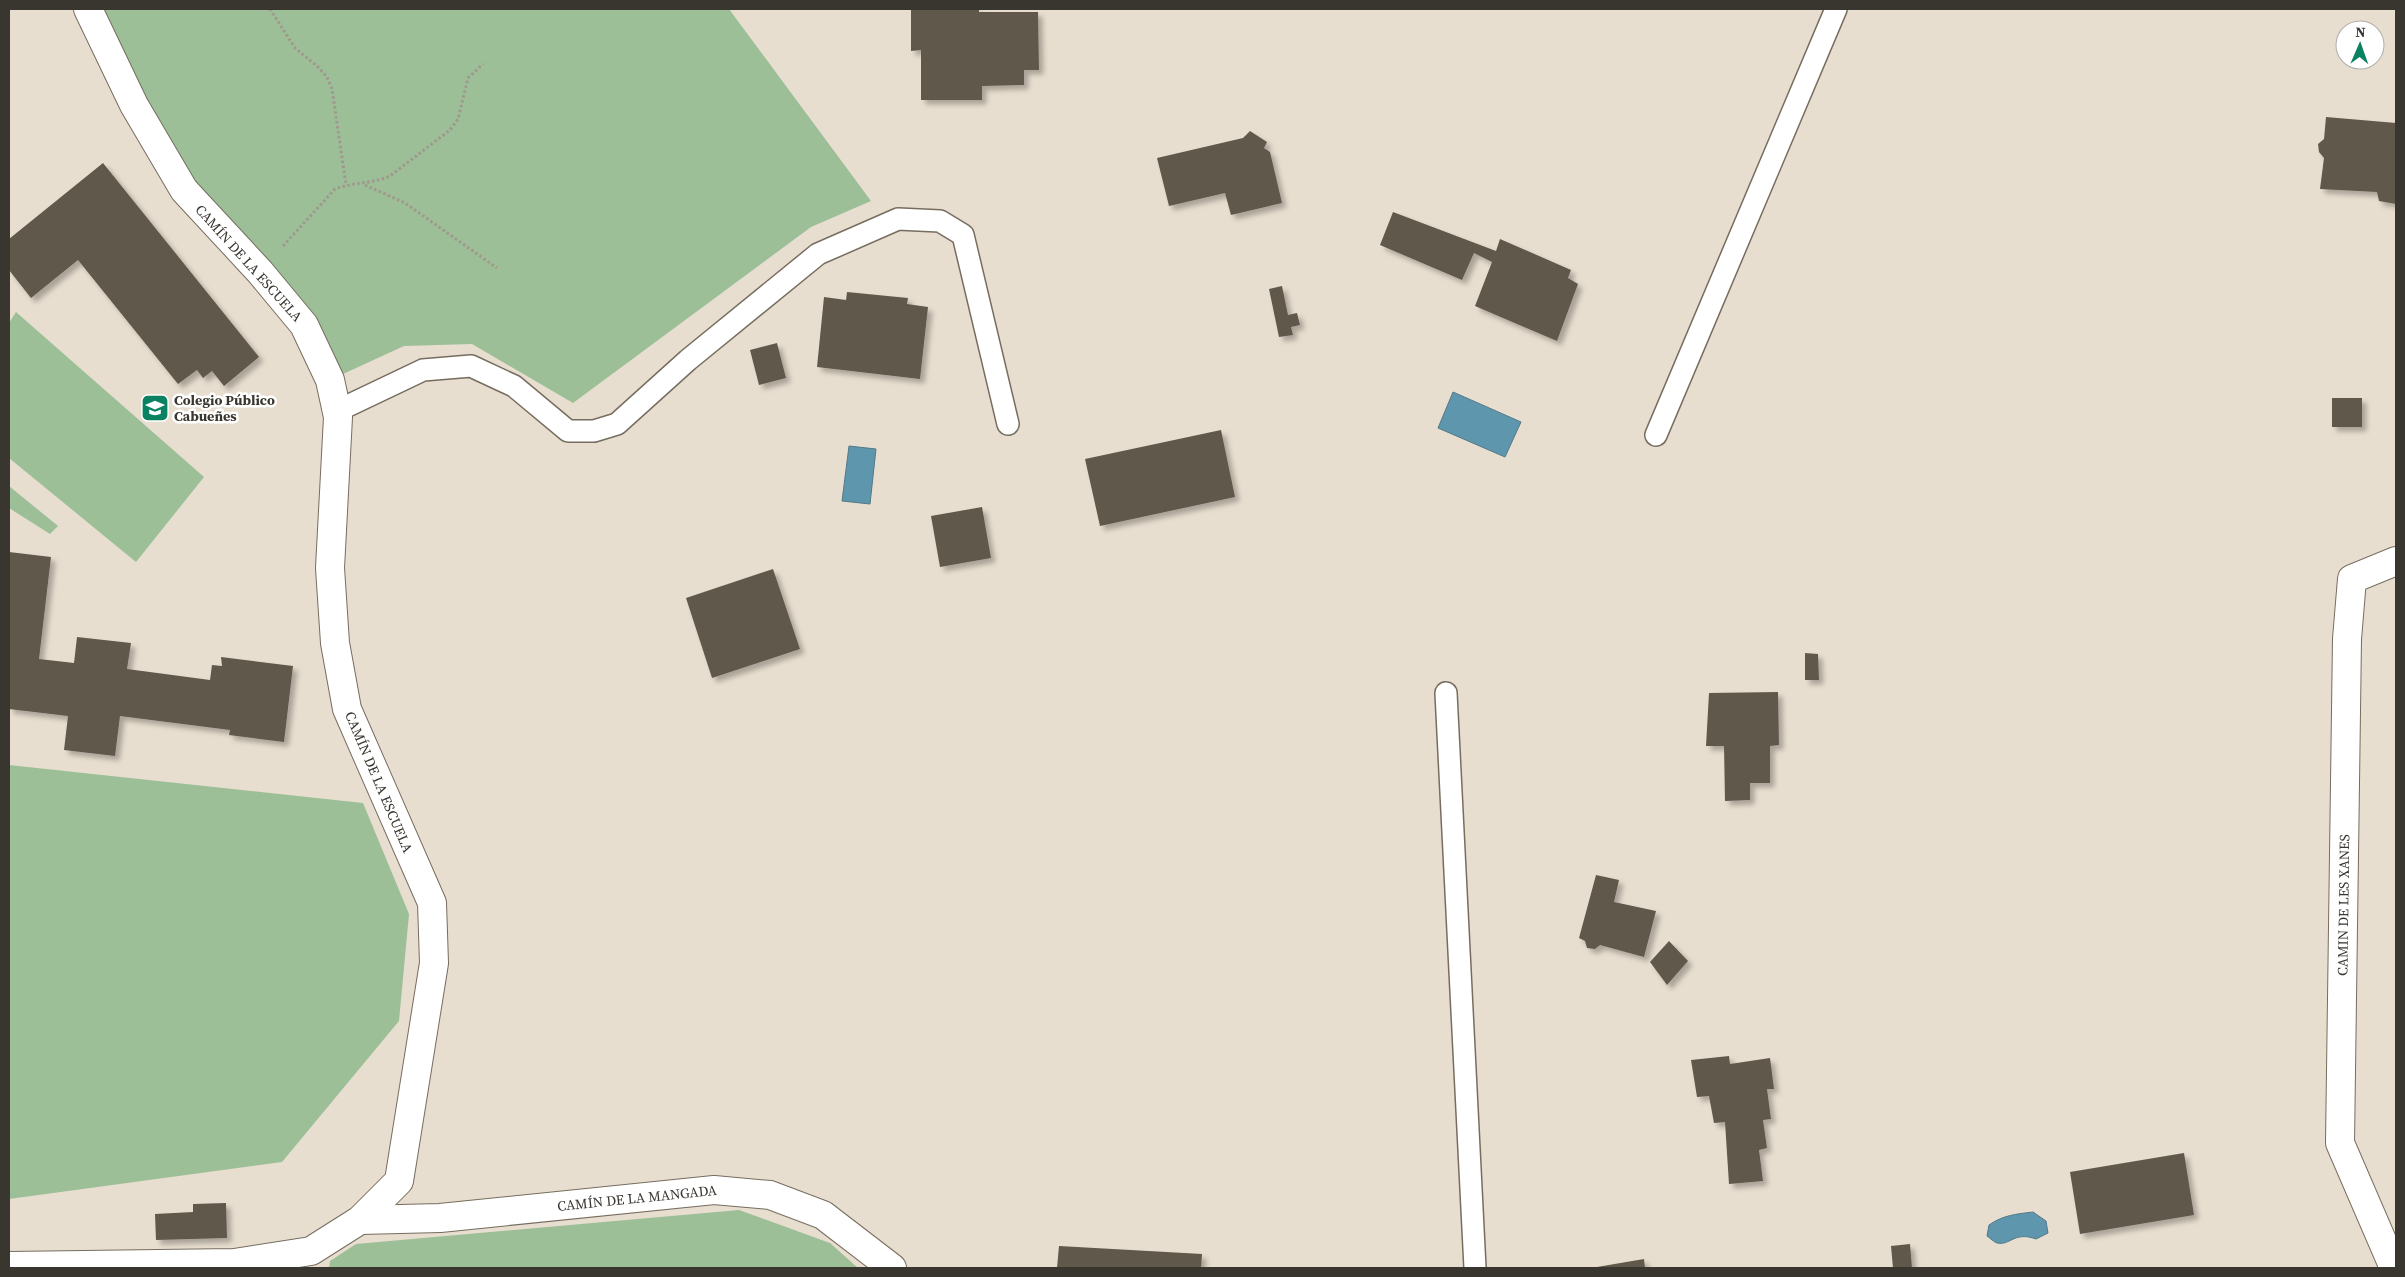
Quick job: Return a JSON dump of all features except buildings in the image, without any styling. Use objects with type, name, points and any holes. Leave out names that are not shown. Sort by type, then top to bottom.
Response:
[{"type":"street","name":"CAMÍN DE LA ESCUELA","points":[[9,1266],[234,1263],[309,1259],[360,1220],[399,1181],[434,963],[432,903],[347,709],[335,643],[330,568],[338,417],[330,380],[304,325],[260,272],[184,190],[134,105],[88,9]]},
{"type":"street","name":"CAMIN DE LES XANES","points":[[2394,1268],[2340,1143],[2347,639],[2352,579],[2396,561]]},
{"type":"street","name":"CAMÍN DE LA MANGADA","points":[[360,1220],[440,1218],[714,1190],[770,1194],[823,1215],[892,1268]]},
{"type":"lane","points":[[1656,435],[1836,9]]},
{"type":"lane","points":[[337,411],[424,370],[471,366],[514,386],[568,431],[594,432],[617,424],[688,360],[818,254],[898,219],[940,221],[963,235],[1008,424]]},
{"type":"lane","points":[[1446,693],[1474,1268]]},
{"type":"path","points":[[270,9],[296,48],[327,77],[332,89],[346,185]]},
{"type":"path","points":[[260,272],[335,189],[346,185],[364,184],[390,176],[450,130],[458,119],[468,78],[483,64]]},
{"type":"path","points":[[364,184],[406,203],[497,268]]},
{"type":"green space","points":[[88,9],[729,9],[871,201],[811,227],[573,403],[472,344],[404,346],[330,380],[184,190]]},
{"type":"green space","points":[[16,312],[204,477],[136,562],[9,458],[9,323]]},
{"type":"green space","points":[[9,486],[58,526],[50,534],[9,508]]},
{"type":"green space","points":[[9,765],[363,803],[409,914],[399,1021],[282,1162],[9,1199]]},
{"type":"green space","points":[[739,1210],[830,1243],[858,1268],[329,1268],[330,1261],[356,1244]]},
{"type":"water","points":[[1453,392],[1521,422],[1505,457],[1438,428]]},
{"type":"water","points":[[849,446],[876,449],[870,504],[842,501]]},
{"type":"water","points":[[2033,1212],[2046,1221],[2048,1233],[2036,1239],[2022,1237],[2005,1243],[1996,1242],[1987,1236],[1989,1225],[1994,1222],[2010,1216]]},
{"type":"place","name":"Colegio Público Cabueñes","points":[[155,408]]}]
